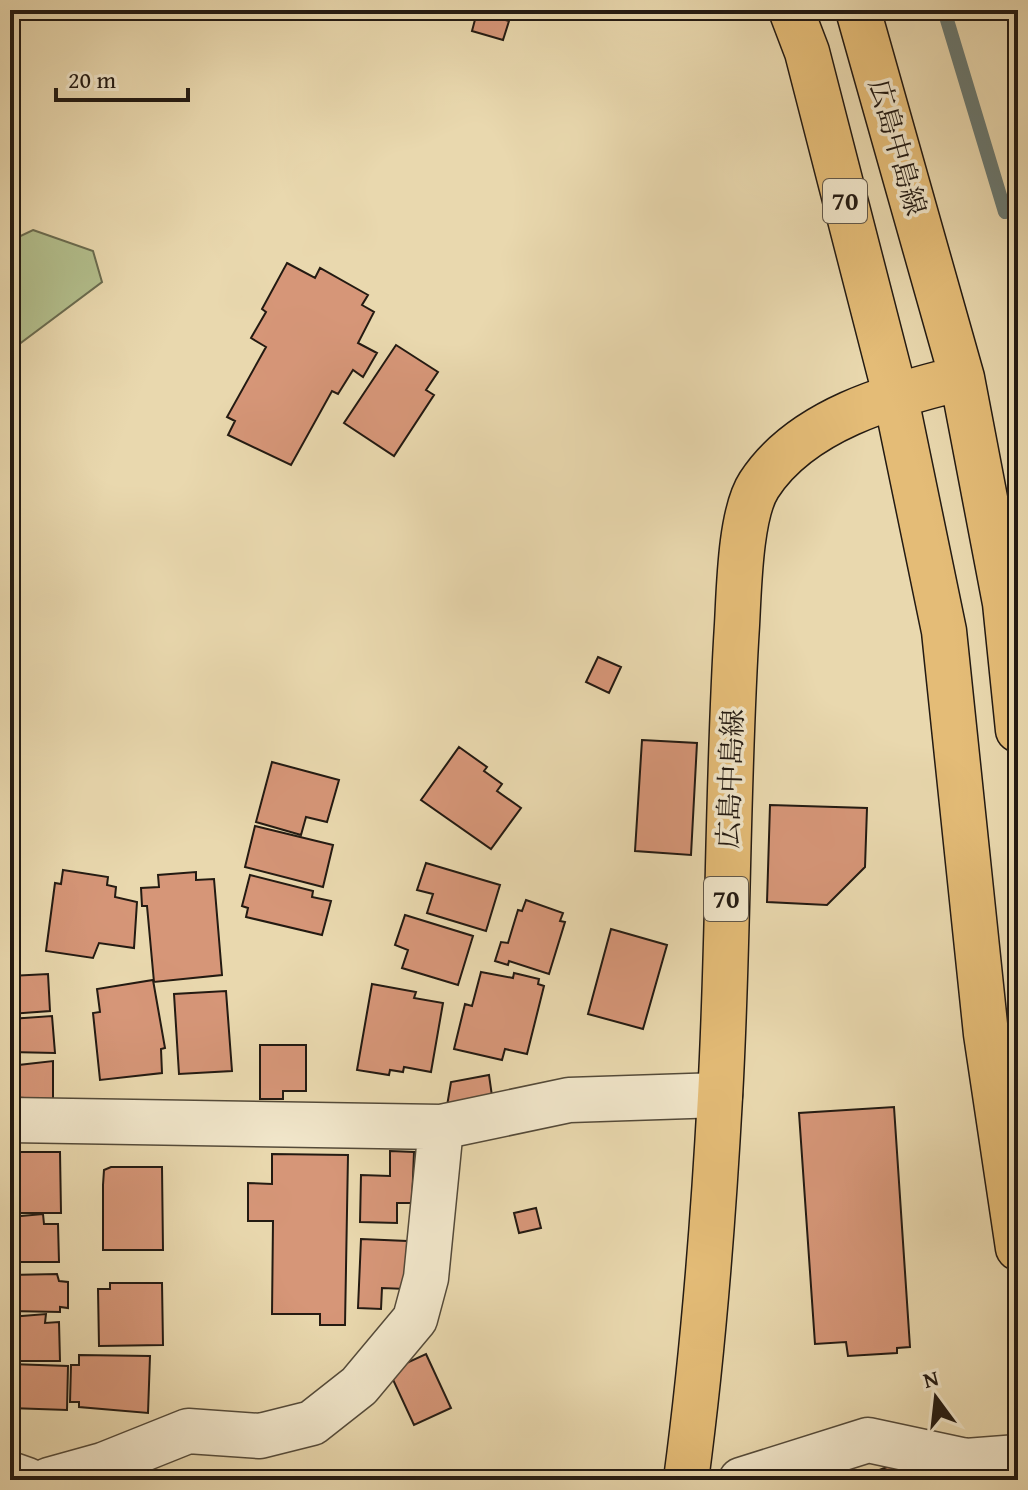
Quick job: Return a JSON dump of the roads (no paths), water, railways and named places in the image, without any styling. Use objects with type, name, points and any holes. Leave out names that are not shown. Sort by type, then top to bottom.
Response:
[{"type":"main road","name":"70","points":[[791,10],[807,52],[895,394],[944,631],[986,1034],[1018,1248]]},
{"type":"main road","name":"広島中島線","points":[[858,10],[962,378],[1005,603],[1018,730]]},
{"type":"main road","name":"広島中島線","points":[[695,1479],[720,1095],[732,695],[742,551],[756,489],[779,457],[827,426],[895,394],[962,378]]},
{"type":"street","points":[[10,1120],[441,1127],[569,1100],[720,1095]]},
{"type":"street","points":[[49,1480],[103,1465],[188,1431],[260,1436],[312,1423],[359,1386],[415,1319],[426,1278],[441,1127]]},
{"type":"street","points":[[741,1480],[868,1440],[966,1461],[1003,1461],[1018,1457]]},
{"type":"street","points":[[10,1474],[27,1480]]},
{"type":"waterway","points":[[944,10],[1005,212]]}]
